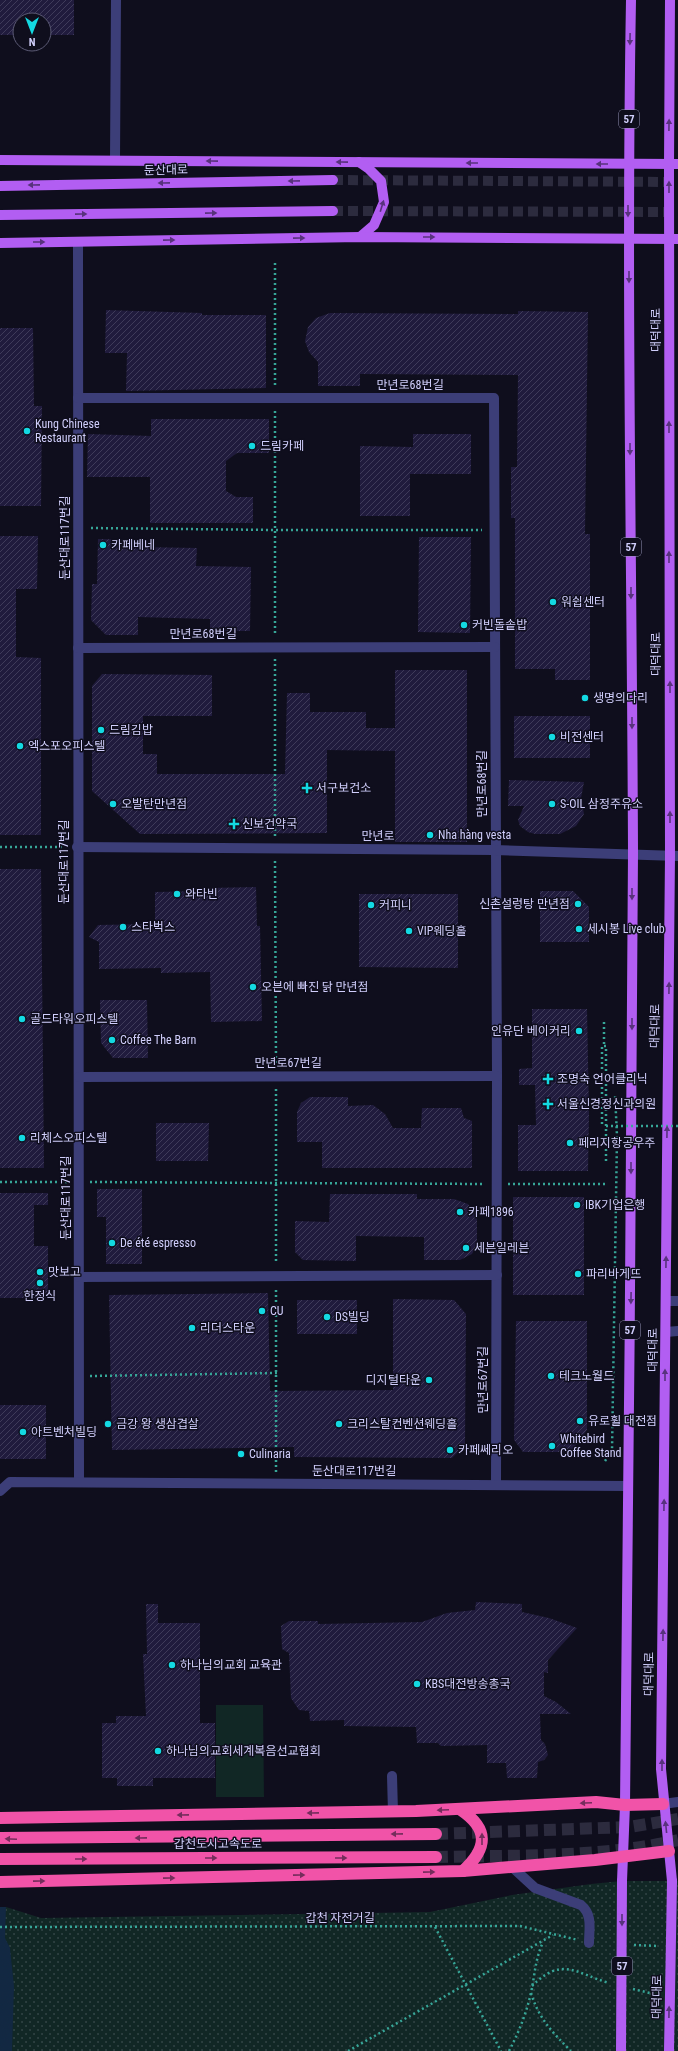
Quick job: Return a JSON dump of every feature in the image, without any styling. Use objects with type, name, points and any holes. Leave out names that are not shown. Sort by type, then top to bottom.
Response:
[{"type":"highway","points":[[0,1818],[393,1812],[461,1810],[596,1802],[625,1805],[664,1804]]},
{"type":"highway","points":[[461,1810],[479,1826],[482,1843],[477,1858],[463,1871]]},
{"type":"highway","name":"갑천도시고속도로","points":[[0,1838],[436,1834]]},
{"type":"highway","points":[[0,1882],[463,1871],[673,1850]]},
{"type":"highway","name":"갑천도시고속도로","points":[[0,1859],[436,1857]]},
{"type":"main road","name":"대덕대로","points":[[621,2051],[628,1486],[632,855],[628,238],[631,0]]},
{"type":"main road","name":"대덕대로","points":[[669,2051],[673,1850],[664,1804],[661,1769],[666,1301],[674,856],[673,164],[670,0]]},
{"type":"main road","points":[[0,160],[673,164]]},
{"type":"main road","points":[[359,162],[369,169],[381,181],[384,202],[374,224],[360,237]]},
{"type":"main road","name":"둔산대로","points":[[0,186],[333,180]]},
{"type":"main road","points":[[0,215],[333,211]]},
{"type":"main road","points":[[0,243],[360,237],[673,239]]},
{"type":"street","points":[[115,160],[116,0]]},
{"type":"street","name":"둔산대로117번길","points":[[78,242],[77,847],[80,1376],[79,1482]]},
{"type":"street","name":"만년로68번길","points":[[78,398],[494,398],[496,646],[494,850]]},
{"type":"street","name":"만년로68번길","points":[[78,648],[496,646]]},
{"type":"street","name":"만년로","points":[[77,847],[494,850],[674,856]]},
{"type":"street","name":"만년로67번길","points":[[494,850],[497,1076],[496,1485]]},
{"type":"street","name":"만년로67번길","points":[[78,1077],[497,1076]]},
{"type":"street","points":[[79,1277],[497,1275]]},
{"type":"street","points":[[666,1301],[678,1301]]},
{"type":"street","points":[[666,1332],[678,1332]]},
{"type":"street","name":"둔산대로117번길","points":[[0,1491],[10,1482],[628,1486]]},
{"type":"street","points":[[392,1776],[393,1812]]},
{"type":"street","points":[[664,1804],[678,1802]]},
{"type":"street","points":[[511,1866],[535,1888],[581,1905],[586,1909],[589,1915],[589,1943]]},
{"type":"path","points":[[275,263],[276,1276],[278,1373],[276,1484]]},
{"type":"path","points":[[78,528],[495,530]]},
{"type":"path","points":[[0,847],[77,847]]},
{"type":"path","points":[[602,1124],[602,1046],[604,1046],[604,1022]]},
{"type":"path","points":[[604,1046],[606,1046],[606,1164]]},
{"type":"path","points":[[605,1461],[612,1451],[617,1136],[614,1094]]},
{"type":"path","points":[[606,1126],[678,1126]]},
{"type":"path","points":[[0,1182],[605,1184]]},
{"type":"path","points":[[80,1376],[278,1373]]},
{"type":"path","name":"갑천 자전거길","points":[[0,1927],[520,1926],[589,1943]]},
{"type":"path","points":[[435,1927],[501,2051]]},
{"type":"path","points":[[348,2051],[466,1986],[554,1935]]},
{"type":"path","points":[[509,2051],[518,2036],[531,1993],[536,1958],[543,1941]]},
{"type":"path","points":[[626,1945],[664,1946]]},
{"type":"path","points":[[532,1986],[543,1976],[553,1970],[568,1969],[586,1973],[616,1985]]},
{"type":"path","points":[[630,1989],[664,1996]]},
{"type":"path","points":[[531,1993],[534,2004],[546,2027],[571,2051]]},
{"type":"green space","points":[[216,1705],[263,1705],[264,1797],[216,1797]]},
{"type":"green space","points":[[622,1881],[678,1881],[678,2051],[0,2051],[0,1907],[6,1907],[41,1918],[430,1912],[512,1895]]},
{"type":"water","points":[[0,1907],[6,1907],[5,1938],[10,1948],[14,1986],[12,2051],[0,2051]]},
{"type":"building","points":[[0,0],[74,0],[74,35],[52,35],[52,12],[12,12],[12,35],[0,35]]},
{"type":"building","points":[[106,310],[202,313],[202,315],[266,315],[266,388],[126,391],[127,353],[105,353]]},
{"type":"building","points":[[518,311],[588,312],[585,534],[590,534],[590,680],[555,680],[555,669],[515,669],[515,518],[511,518],[511,467],[517,467],[518,375],[360,374],[360,386],[318,386],[318,362],[309,352],[305,341],[308,327],[316,318],[330,313],[518,314]]},
{"type":"building","points":[[0,328],[33,328],[34,406],[42,406],[41,506],[0,506]]},
{"type":"building","points":[[151,419],[269,419],[269,453],[237,453],[226,461],[226,491],[236,497],[253,497],[253,523],[150,523],[150,477],[87,477],[88,434],[151,436]]},
{"type":"building","points":[[413,434],[471,434],[471,474],[410,474],[410,516],[360,516],[360,446],[413,447]]},
{"type":"building","name":"엑스포오피스텔","points":[[0,536],[38,536],[37,589],[16,589],[16,657],[41,658],[41,835],[0,835]]},
{"type":"building","points":[[419,537],[471,537],[470,633],[418,632]]},
{"type":"building","points":[[98,539],[140,540],[140,547],[197,548],[196,566],[251,567],[250,631],[210,631],[210,619],[138,617],[138,635],[106,635],[91,620],[92,584],[97,584]]},
{"type":"building","points":[[395,670],[467,670],[467,842],[395,842],[395,751],[327,750],[327,833],[140,834],[92,791],[92,686],[102,674],[212,675],[212,716],[143,716],[143,754],[157,754],[157,774],[285,774],[287,693],[310,693],[310,712],[366,712],[366,728],[395,728]]},
{"type":"building","name":"비전센터","points":[[514,716],[590,716],[590,758],[514,758]]},
{"type":"building","points":[[509,780],[584,782],[581,798],[584,814],[576,826],[560,834],[535,834],[528,832],[520,826],[518,820],[524,806],[508,806]]},
{"type":"building","points":[[0,869],[41,869],[44,1168],[0,1168]]},
{"type":"building","points":[[256,887],[257,926],[260,926],[262,1021],[211,1022],[210,972],[161,973],[161,968],[99,969],[99,942],[89,937],[98,925],[155,924],[155,892],[209,891],[209,888]]},
{"type":"building","points":[[540,891],[573,891],[589,907],[589,942],[540,942]]},
{"type":"building","name":"VIP웨딩홀","points":[[359,894],[458,894],[458,968],[359,967]]},
{"type":"building","points":[[100,1000],[147,1000],[148,1058],[113,1058],[101,1043]]},
{"type":"building","points":[[532,1009],[587,1009],[589,1113],[588,1171],[518,1171],[518,1125],[536,1125],[535,1085],[519,1085],[519,1069],[532,1068]]},
{"type":"building","points":[[310,1097],[348,1097],[348,1106],[373,1105],[385,1114],[393,1128],[421,1128],[422,1108],[461,1108],[464,1118],[472,1121],[472,1168],[322,1168],[322,1142],[297,1142],[297,1112],[301,1103]]},
{"type":"building","points":[[156,1123],[209,1123],[208,1161],[156,1161]]},
{"type":"building","points":[[97,1189],[142,1189],[142,1264],[106,1264],[106,1217],[97,1217]]},
{"type":"building","points":[[0,1193],[48,1193],[48,1205],[34,1205],[34,1246],[48,1246],[48,1298],[0,1298]]},
{"type":"building","points":[[330,1194],[417,1194],[417,1199],[454,1199],[468,1204],[477,1216],[477,1244],[472,1254],[460,1260],[424,1260],[424,1237],[356,1236],[356,1261],[303,1260],[295,1252],[295,1221],[329,1222]]},
{"type":"building","points":[[513,1197],[584,1197],[584,1295],[513,1295]]},
{"type":"building","points":[[268,1293],[270,1391],[393,1390],[393,1299],[454,1300],[466,1314],[465,1445],[452,1458],[294,1457],[294,1447],[112,1450],[109,1295]]},
{"type":"building","name":"DS빌딩","points":[[297,1300],[357,1300],[357,1334],[297,1334]]},
{"type":"building","name":"테크노월드","points":[[516,1321],[587,1321],[587,1430],[571,1452],[523,1452],[514,1440]]},
{"type":"building","name":"아트벤처빌딩","points":[[0,1405],[46,1405],[46,1459],[0,1459]]},
{"type":"building","name":"KBS대전방송총국","points":[[476,1602],[522,1604],[522,1612],[549,1618],[577,1628],[548,1660],[548,1673],[544,1672],[544,1696],[556,1702],[571,1714],[540,1714],[541,1740],[545,1744],[548,1755],[544,1760],[538,1762],[537,1778],[507,1778],[506,1763],[487,1763],[487,1745],[441,1746],[438,1743],[417,1743],[416,1727],[344,1726],[344,1720],[310,1721],[309,1711],[299,1710],[291,1698],[289,1653],[282,1649],[281,1626],[289,1621],[318,1621],[318,1624],[422,1622],[447,1613],[475,1610]]},
{"type":"building","points":[[146,1604],[158,1604],[158,1623],[200,1623],[200,1723],[215,1723],[215,1778],[153,1778],[153,1786],[117,1786],[117,1778],[102,1778],[102,1723],[116,1723],[116,1716],[146,1716],[143,1654],[147,1654]]},
{"type":"tunnel","points":[[333,180],[678,182]]},
{"type":"tunnel","points":[[333,211],[678,212]]},
{"type":"tunnel","points":[[436,1834],[629,1827],[678,1819]]},
{"type":"tunnel","points":[[436,1857],[588,1853],[648,1846],[678,1840]]},
{"type":"place","name":"Kung Chinese Restaurant","points":[[27,431]]},
{"type":"place","name":"드림카페","points":[[252,446]]},
{"type":"place","name":"카페베네","points":[[103,545]]},
{"type":"place","name":"워쉽센터","points":[[553,602]]},
{"type":"place","name":"커빈돌솥밥","points":[[464,625]]},
{"type":"place","name":"생명의다리","points":[[585,698]]},
{"type":"place","name":"드림김밥","points":[[101,730]]},
{"type":"place","name":"비전센터","points":[[552,737]]},
{"type":"place","name":"엑스포오피스텔","points":[[20,746]]},
{"type":"place","name":"서구보건소","points":[[307,788]]},
{"type":"place","name":"오발탄만년점","points":[[113,804]]},
{"type":"place","name":"S-OIL 삼정주유소","points":[[552,804]]},
{"type":"place","name":"신보건약국","points":[[234,824]]},
{"type":"place","name":"Nha hàng vesta","points":[[430,835]]},
{"type":"place","name":"와타빈","points":[[177,894]]},
{"type":"place","name":"신촌설렁탕 만년점","points":[[578,904]]},
{"type":"place","name":"커피니","points":[[371,905]]},
{"type":"place","name":"스타벅스","points":[[123,927]]},
{"type":"place","name":"세시봉 Live club","points":[[579,929]]},
{"type":"place","name":"VIP웨딩홀","points":[[409,931]]},
{"type":"place","name":"오븐에 빠진 닭 만년점","points":[[253,987]]},
{"type":"place","name":"골드타워오피스텔","points":[[22,1019]]},
{"type":"place","name":"인유단 베이커리","points":[[579,1031]]},
{"type":"place","name":"Coffee The Barn","points":[[112,1040]]},
{"type":"place","name":"조명숙 언어클리닉","points":[[548,1079]]},
{"type":"place","name":"서울신경정신과의원","points":[[548,1104]]},
{"type":"place","name":"리체스오피스텔","points":[[22,1138]]},
{"type":"place","name":"페리지항공우주","points":[[570,1143]]},
{"type":"place","name":"IBK기업은행","points":[[577,1205]]},
{"type":"place","name":"카페1896","points":[[460,1212]]},
{"type":"place","name":"De été espresso","points":[[112,1243]]},
{"type":"place","name":"세븐일레븐","points":[[466,1248]]},
{"type":"place","name":"맛보고","points":[[40,1272]]},
{"type":"place","name":"파리바게뜨","points":[[578,1274]]},
{"type":"place","name":"한정식","points":[[40,1283]]},
{"type":"place","name":"CU","points":[[262,1311]]},
{"type":"place","name":"DS빌딩","points":[[327,1317]]},
{"type":"place","name":"리더스타운","points":[[192,1328]]},
{"type":"place","name":"테크노월드","points":[[551,1376]]},
{"type":"place","name":"디지털타운","points":[[429,1380]]},
{"type":"place","name":"유로휠 대전점","points":[[580,1421]]},
{"type":"place","name":"금강 왕 생삼겹살","points":[[108,1424]]},
{"type":"place","name":"크리스탈컨벤션웨딩홀","points":[[339,1424]]},
{"type":"place","name":"아트벤처빌딩","points":[[23,1432]]},
{"type":"place","name":"Whitebird Coffee Stand","points":[[552,1446]]},
{"type":"place","name":"카페쎄리오","points":[[450,1450]]},
{"type":"place","name":"Culinaria","points":[[241,1454]]},
{"type":"place","name":"하나님의교회 교육관","points":[[172,1665]]},
{"type":"place","name":"KBS대전방송총국","points":[[417,1684]]},
{"type":"place","name":"하나님의교회세계복음선교협회","points":[[158,1751]]}]
